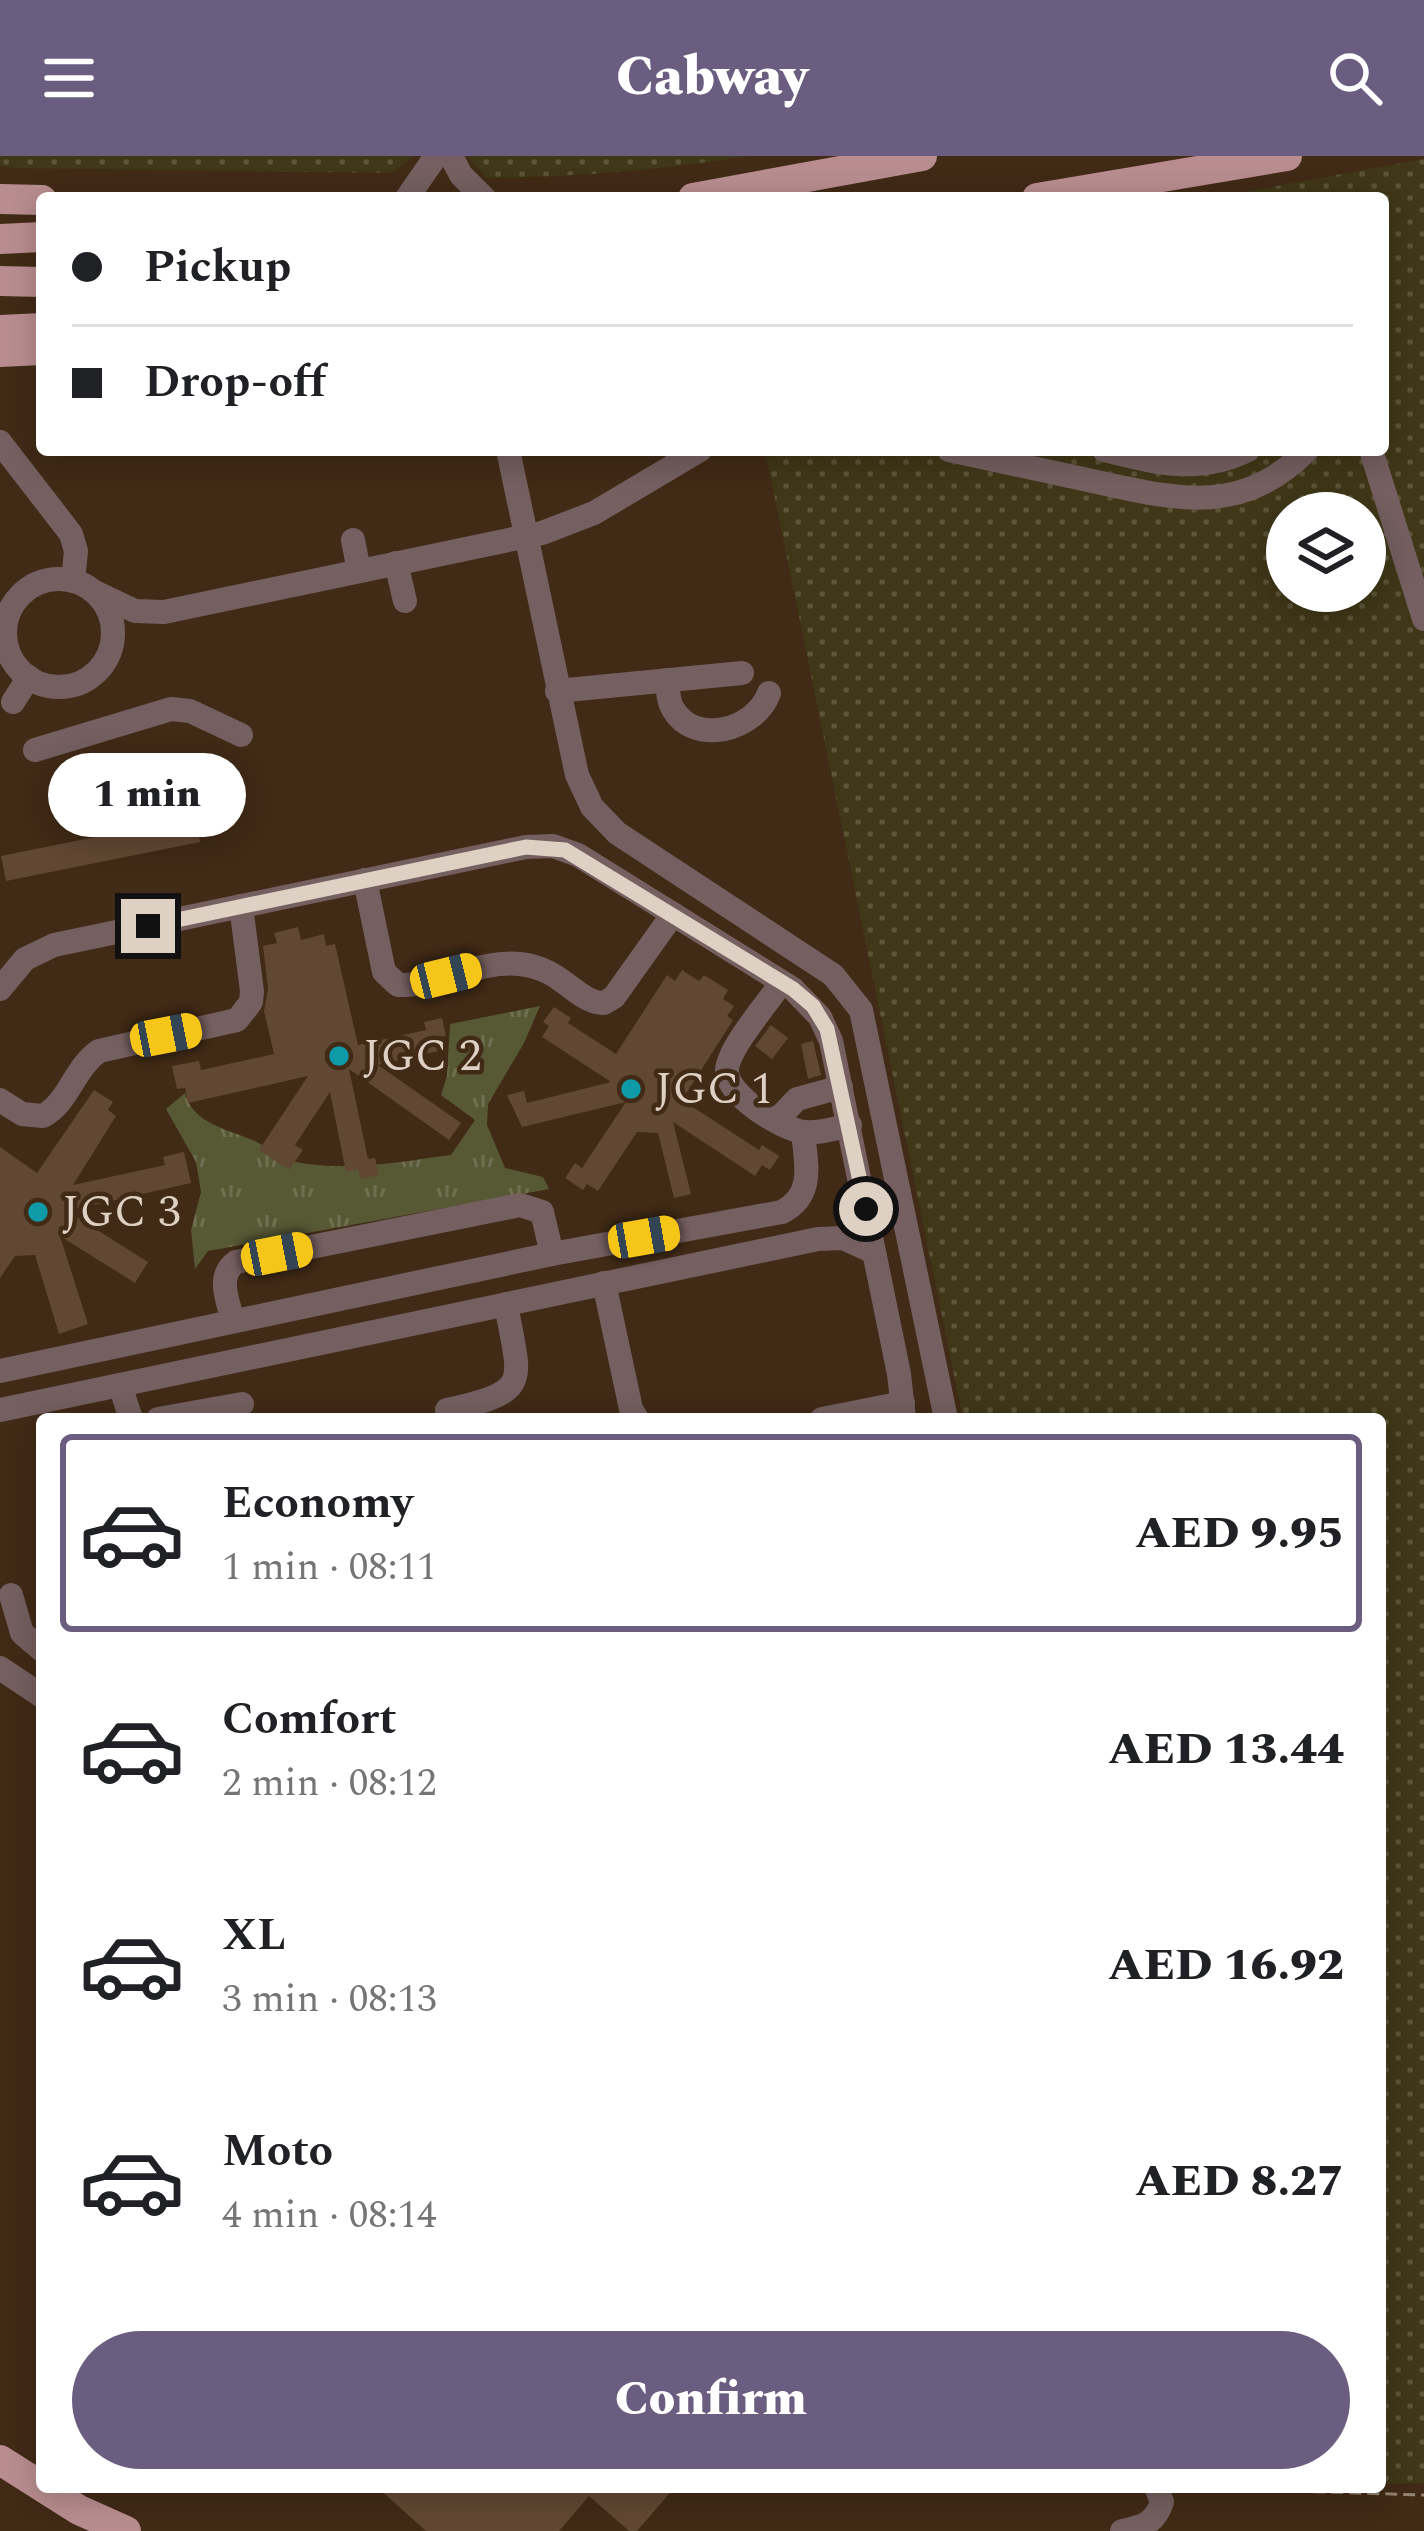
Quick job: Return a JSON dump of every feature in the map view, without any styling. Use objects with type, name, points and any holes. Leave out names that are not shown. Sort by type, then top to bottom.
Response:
[{"type":"main road","points":[[726,192],[922,156]]},
{"type":"main road","points":[[1072,192],[1287,156]]},
{"type":"main road","points":[[0,199],[36,200]]},
{"type":"main road","points":[[0,239],[36,237]]},
{"type":"main road","points":[[0,281],[36,282]]},
{"type":"main road","points":[[0,330],[36,328]]},
{"type":"main road","points":[[0,352],[36,350]]},
{"type":"main road","points":[[0,2460],[36,2483]]},
{"type":"main road","points":[[52,2493],[126,2531]]},
{"type":"street","points":[[410,192],[436,156]]},
{"type":"street","points":[[451,156],[478,192]]},
{"type":"street","points":[[0,442],[71,535],[84,586],[104,602],[113,626],[110,652]]},
{"type":"street","points":[[509,456],[577,775],[604,820],[833,975],[861,1010],[945,1413]]},
{"type":"street","points":[[164,612],[129,632],[94,674],[69,686],[29,677],[7,648],[3,624],[15,601],[35,584],[84,586],[135,611],[164,612],[524,536],[577,521],[690,456]]},
{"type":"street","points":[[977,456],[1186,500],[1230,496],[1270,480],[1300,456]]},
{"type":"street","points":[[1128,456],[1194,466],[1235,456]]},
{"type":"street","points":[[1261,456],[1270,480]]},
{"type":"street","points":[[1374,456],[1414,552],[1424,619]]},
{"type":"street","points":[[353,540],[359,571]]},
{"type":"street","points":[[396,563],[405,601]]},
{"type":"street","points":[[557,691],[742,673]]},
{"type":"street","points":[[13,702],[29,677]]},
{"type":"street","points":[[667,680],[677,715],[692,725],[722,730],[752,720],[770,693]]},
{"type":"street","points":[[35,750],[171,709],[190,711],[241,735]]},
{"type":"street","points":[[0,989],[25,959],[44,949],[526,847],[553,846],[578,855],[803,997],[820,1017],[850,1125],[903,1411]]},
{"type":"street","points":[[364,880],[384,972],[398,985],[490,965],[522,964],[549,970],[588,1000],[604,1004],[614,997],[673,914]]},
{"type":"street","points":[[0,1100],[22,1114],[43,1116],[59,1103],[81,1066],[99,1051],[237,1020],[251,1002],[252,991],[241,906]]},
{"type":"street","points":[[782,983],[731,1056],[727,1076],[736,1094],[802,1132],[850,1125]]},
{"type":"street","points":[[777,1120],[797,1099],[841,1087]]},
{"type":"street","points":[[0,1371],[552,1253],[782,1212],[802,1197],[806,1186],[802,1132]]},
{"type":"street","points":[[233,1322],[224,1279],[227,1268],[236,1262],[520,1204],[542,1212],[552,1253]]},
{"type":"street","points":[[0,1410],[818,1239],[843,1238],[874,1252]]},
{"type":"street","points":[[604,1283],[633,1413]]},
{"type":"street","points":[[447,1410],[497,1399],[511,1386],[517,1368],[506,1304]]},
{"type":"street","points":[[114,1386],[115,1413]]},
{"type":"street","points":[[114,1386],[128,1413]]},
{"type":"street","points":[[192,1413],[242,1404]]},
{"type":"street","points":[[8,1604],[22,1633],[36,1645]]},
{"type":"street","points":[[0,1668],[36,1692]]},
{"type":"street","points":[[1122,2531],[1141,2528],[1158,2516],[1162,2502],[1158,2493]]},
{"type":"path","points":[[1356,2493],[1424,2495]]},
{"type":"green space","points":[[540,1006],[488,1104],[487,1125],[505,1168],[543,1177],[549,1189],[208,1251],[195,1269],[191,1230],[201,1192],[196,1162],[166,1109],[185,1093],[202,1118],[291,1161],[351,1166],[451,1155],[475,1120],[441,1095],[450,1024]]},
{"type":"sand","points":[[0,156],[415,156],[392,173],[16,168],[0,166]]},
{"type":"sand","points":[[467,156],[749,156],[618,172],[487,178]]},
{"type":"sand","points":[[1424,159],[1424,2483],[1386,2484],[1386,1413],[962,1413],[766,456],[1389,456],[1389,192],[1245,192]]},
{"type":"building","points":[[195,817],[200,842],[6,881],[1,856]]},
{"type":"building","name":"JGC 2","points":[[298,927],[301,940],[324,934],[326,946],[335,944],[358,1045],[426,1030],[424,1022],[442,1018],[443,1050],[378,1065],[461,1123],[449,1140],[349,1069],[368,1159],[375,1158],[379,1175],[360,1179],[358,1169],[346,1172],[330,1092],[295,1145],[303,1150],[289,1170],[259,1150],[308,1076],[188,1103],[185,1088],[177,1089],[172,1066],[199,1061],[201,1070],[274,1054],[264,1011],[268,989],[263,946],[277,943],[274,933]]},
{"type":"building","name":"JGC 1","points":[[682,970],[699,981],[704,975],[728,990],[723,999],[734,1006],[727,1016],[733,1020],[682,1100],[759,1150],[762,1145],[779,1156],[770,1170],[762,1165],[755,1176],[673,1122],[691,1194],[674,1198],[658,1133],[637,1132],[598,1191],[587,1184],[583,1190],[565,1178],[575,1163],[582,1168],[626,1102],[522,1127],[507,1095],[524,1091],[527,1103],[611,1082],[542,1037],[549,1026],[543,1022],[554,1007],[571,1018],[568,1023],[616,1054],[667,975],[675,981]]},
{"type":"building","points":[[771,1025],[788,1038],[772,1059],[755,1046]]},
{"type":"building","points":[[813,1041],[821,1075],[808,1079],[801,1044]]},
{"type":"building","name":"JGC 3","points":[[94,1090],[113,1102],[108,1110],[116,1116],[73,1185],[165,1165],[163,1157],[184,1152],[191,1183],[67,1211],[148,1262],[135,1283],[60,1236],[88,1324],[59,1334],[35,1255],[15,1256],[0,1278],[0,1147],[37,1173]]},
{"type":"building","points":[[384,2493],[670,2493],[637,2531],[629,2531],[589,2496],[559,2531],[426,2531]]},
{"type":"place","name":"JGC 2","points":[[339,1056]]},
{"type":"place","name":"JGC 1","points":[[631,1089]]},
{"type":"place","name":"JGC 3","points":[[38,1212]]},
{"type":"route","points":[[148,926],[526,847],[553,846],[578,855],[813,1006],[831,1041],[866,1209]]}]
